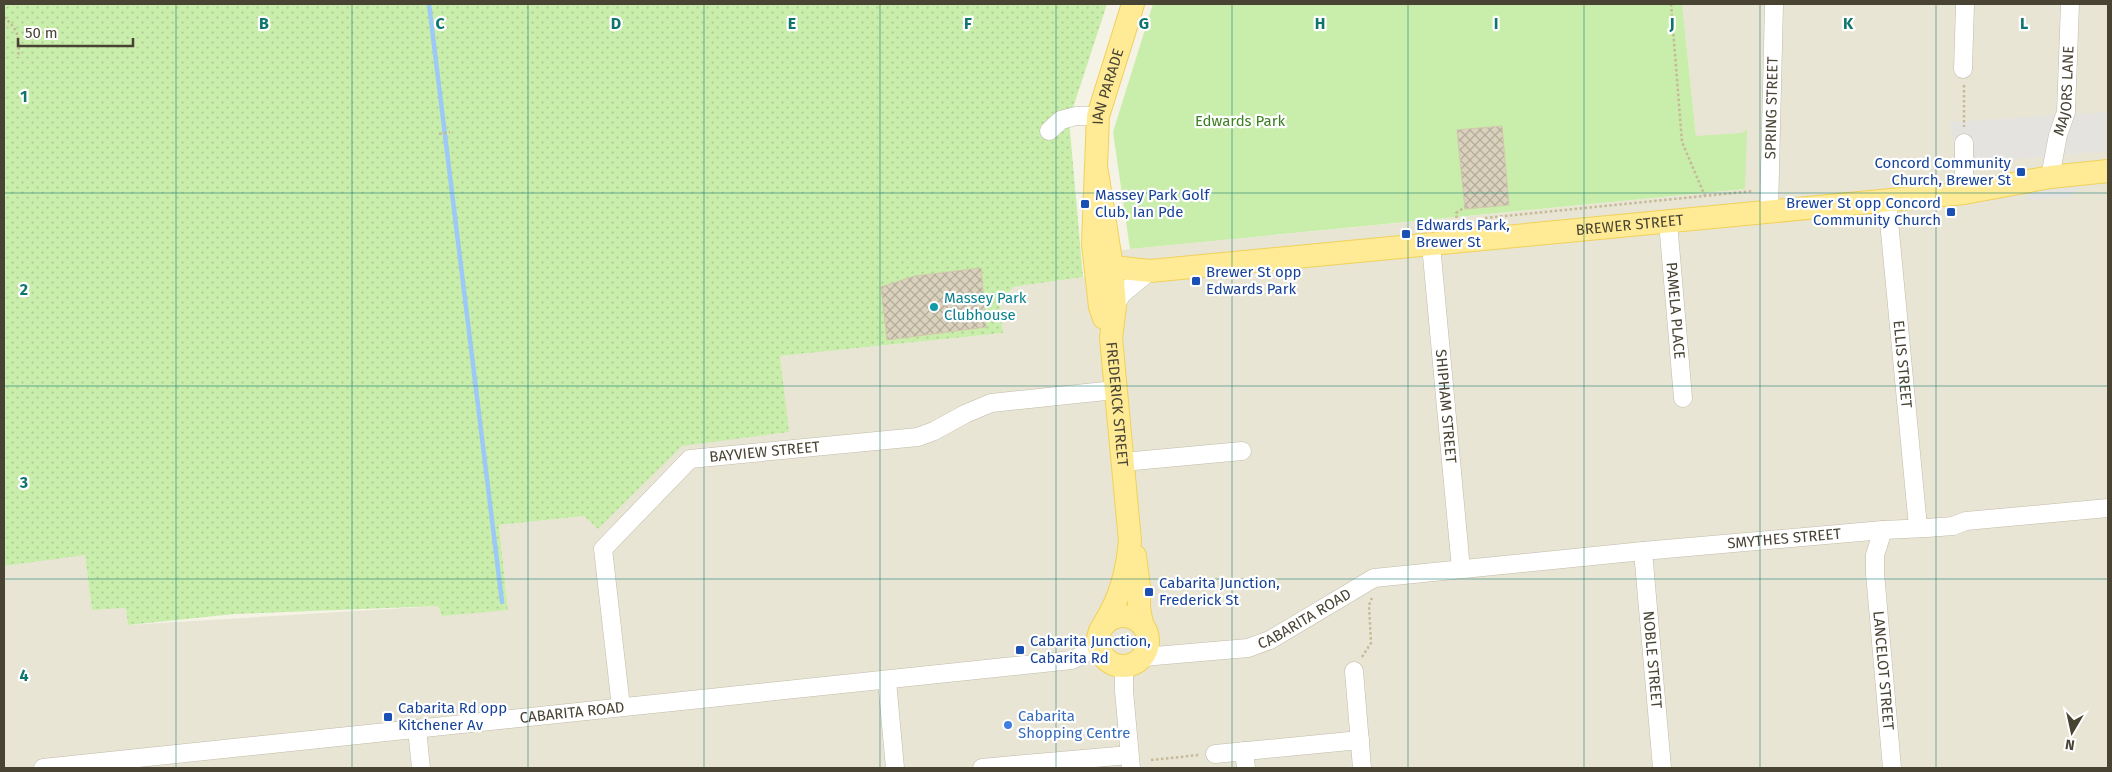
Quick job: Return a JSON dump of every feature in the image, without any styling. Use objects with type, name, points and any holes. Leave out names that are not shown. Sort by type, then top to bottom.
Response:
[{"type":"main road","name":"IAN PARADE","points":[[1111,338],[1100,307],[1109,284],[1097,172],[1098,116],[1134,4]]},
{"type":"main road","name":"BREWER STREET","points":[[1109,284],[1150,271],[1964,193],[2050,177],[2108,171]]},
{"type":"main road","name":"FREDERICK STREET","points":[[1105,622],[1115,606],[1122,588],[1130,541],[1111,338]]},
{"type":"main road","name":"FREDERICK STREET","points":[[1130,541],[1137,560],[1139,608],[1142,624]]},
{"type":"main road","points":[[1128,616],[1142,624],[1146,630],[1148,642],[1134,661],[1108,661],[1098,648],[1098,634],[1105,622],[1112,617],[1128,616]]},
{"type":"street","name":"SPRING STREET","points":[[1768,212],[1774,4]]},
{"type":"street","points":[[1963,68],[1965,4]]},
{"type":"street","name":"MAJORS LANE","points":[[2050,177],[2058,135],[2066,112],[2070,4]]},
{"type":"street","points":[[1049,131],[1061,120],[1076,116],[1098,116]]},
{"type":"street","points":[[1964,143],[1964,193]]},
{"type":"street","name":"ELLIS STREET","points":[[1887,200],[1918,527]]},
{"type":"street","name":"PAMELA PLACE","points":[[1668,222],[1684,398]]},
{"type":"street","name":"SHIPHAM STREET","points":[[1431,245],[1461,569]]},
{"type":"street","name":"BAYVIEW STREET","points":[[621,707],[603,549],[690,459],[918,437],[934,431],[964,414],[991,404],[1115,390]]},
{"type":"street","points":[[1123,462],[1242,451]]},
{"type":"street","name":"SMYTHES STREET","points":[[1461,569],[1859,532],[1953,526],[1966,521],[2108,508]]},
{"type":"street","name":"LANCELOT STREET","points":[[1883,530],[1875,555],[1875,573],[1892,768]]},
{"type":"street","name":"LANCELOT STREET","points":[[1859,532],[1866,545],[1875,573]]},
{"type":"street","name":"NOBLE STREET","points":[[1643,551],[1662,768]]},
{"type":"street","name":"CABARITA ROAD","points":[[1134,661],[1248,648],[1270,640],[1374,578],[1461,569]]},
{"type":"street","name":"CABARITA ROAD","points":[[43,768],[180,761],[417,729],[887,681],[1072,660],[1098,648]]},
{"type":"street","points":[[982,768],[1130,762],[1124,691],[1134,661]]},
{"type":"street","points":[[1354,671],[1362,768]]},
{"type":"street","points":[[887,681],[895,768]]},
{"type":"street","points":[[417,729],[421,768]]},
{"type":"street","points":[[1215,754],[1245,760],[1360,740]]},
{"type":"path","points":[[1671,4],[1682,142],[1705,196]]},
{"type":"path","points":[[4,17],[16,28],[19,41],[18,58]]},
{"type":"path","points":[[1963,68],[1964,143]]},
{"type":"path","points":[[439,134],[450,132]]},
{"type":"path","points":[[1476,219],[1769,189]]},
{"type":"path","points":[[1465,207],[1456,213],[1456,221],[1466,220]]},
{"type":"path","points":[[1354,671],[1371,643],[1369,605],[1375,592]]},
{"type":"path","points":[[1151,760],[1215,754]]},
{"type":"shaded area","points":[[1682,4],[2108,4],[2108,768],[4,768],[4,566],[85,554],[92,610],[126,608],[128,625],[438,606],[442,616],[508,609],[499,525],[584,516],[598,529],[682,445],[788,432],[780,356],[1003,333],[1000,304],[1013,287],[1083,277],[1122,250],[1745,189],[1696,136]]},
{"type":"shaded area","points":[[2108,112],[2108,151],[1957,165],[1950,122]]},
{"type":"shaded area","points":[[2082,185],[2072,197],[2026,200],[2036,187]]},
{"type":"green space","points":[[4,4],[1107,4],[1069,120],[1083,277],[1013,287],[1000,304],[1003,333],[780,356],[789,432],[682,446],[598,529],[584,516],[499,525],[508,610],[442,616],[438,606],[234,614],[128,625],[126,608],[92,610],[85,555],[4,566]]},
{"type":"green space","name":"Edwards Park","points":[[1153,4],[1682,4],[1696,136],[1742,133],[1747,129],[1745,189],[1130,249],[1113,132]]},
{"type":"building","points":[[1502,126],[1509,205],[1465,209],[1457,130]]},
{"type":"building","name":"Massey Park Clubhouse","points":[[981,268],[986,327],[887,340],[881,287],[915,276]]},
{"type":"waterway","points":[[429,4],[502,602]]},
{"type":"place","name":"Concord Community Church, Brewer St","points":[[2021,172]]},
{"type":"place","name":"Massey Park Golf Club, Ian Pde","points":[[1085,204]]},
{"type":"place","name":"Brewer St opp Concord Community Church","points":[[1951,212]]},
{"type":"place","name":"Edwards Park, Brewer St","points":[[1406,234]]},
{"type":"place","name":"Brewer St opp Edwards Park","points":[[1196,281]]},
{"type":"place","name":"Massey Park Clubhouse","points":[[934,307]]},
{"type":"place","name":"Cabarita Junction, Frederick St","points":[[1149,592]]},
{"type":"place","name":"Cabarita Junction, Cabarita Rd","points":[[1020,650]]},
{"type":"place","name":"Cabarita Rd opp Kitchener Av","points":[[388,717]]},
{"type":"place","name":"Cabarita Shopping Centre","points":[[1008,725]]}]
